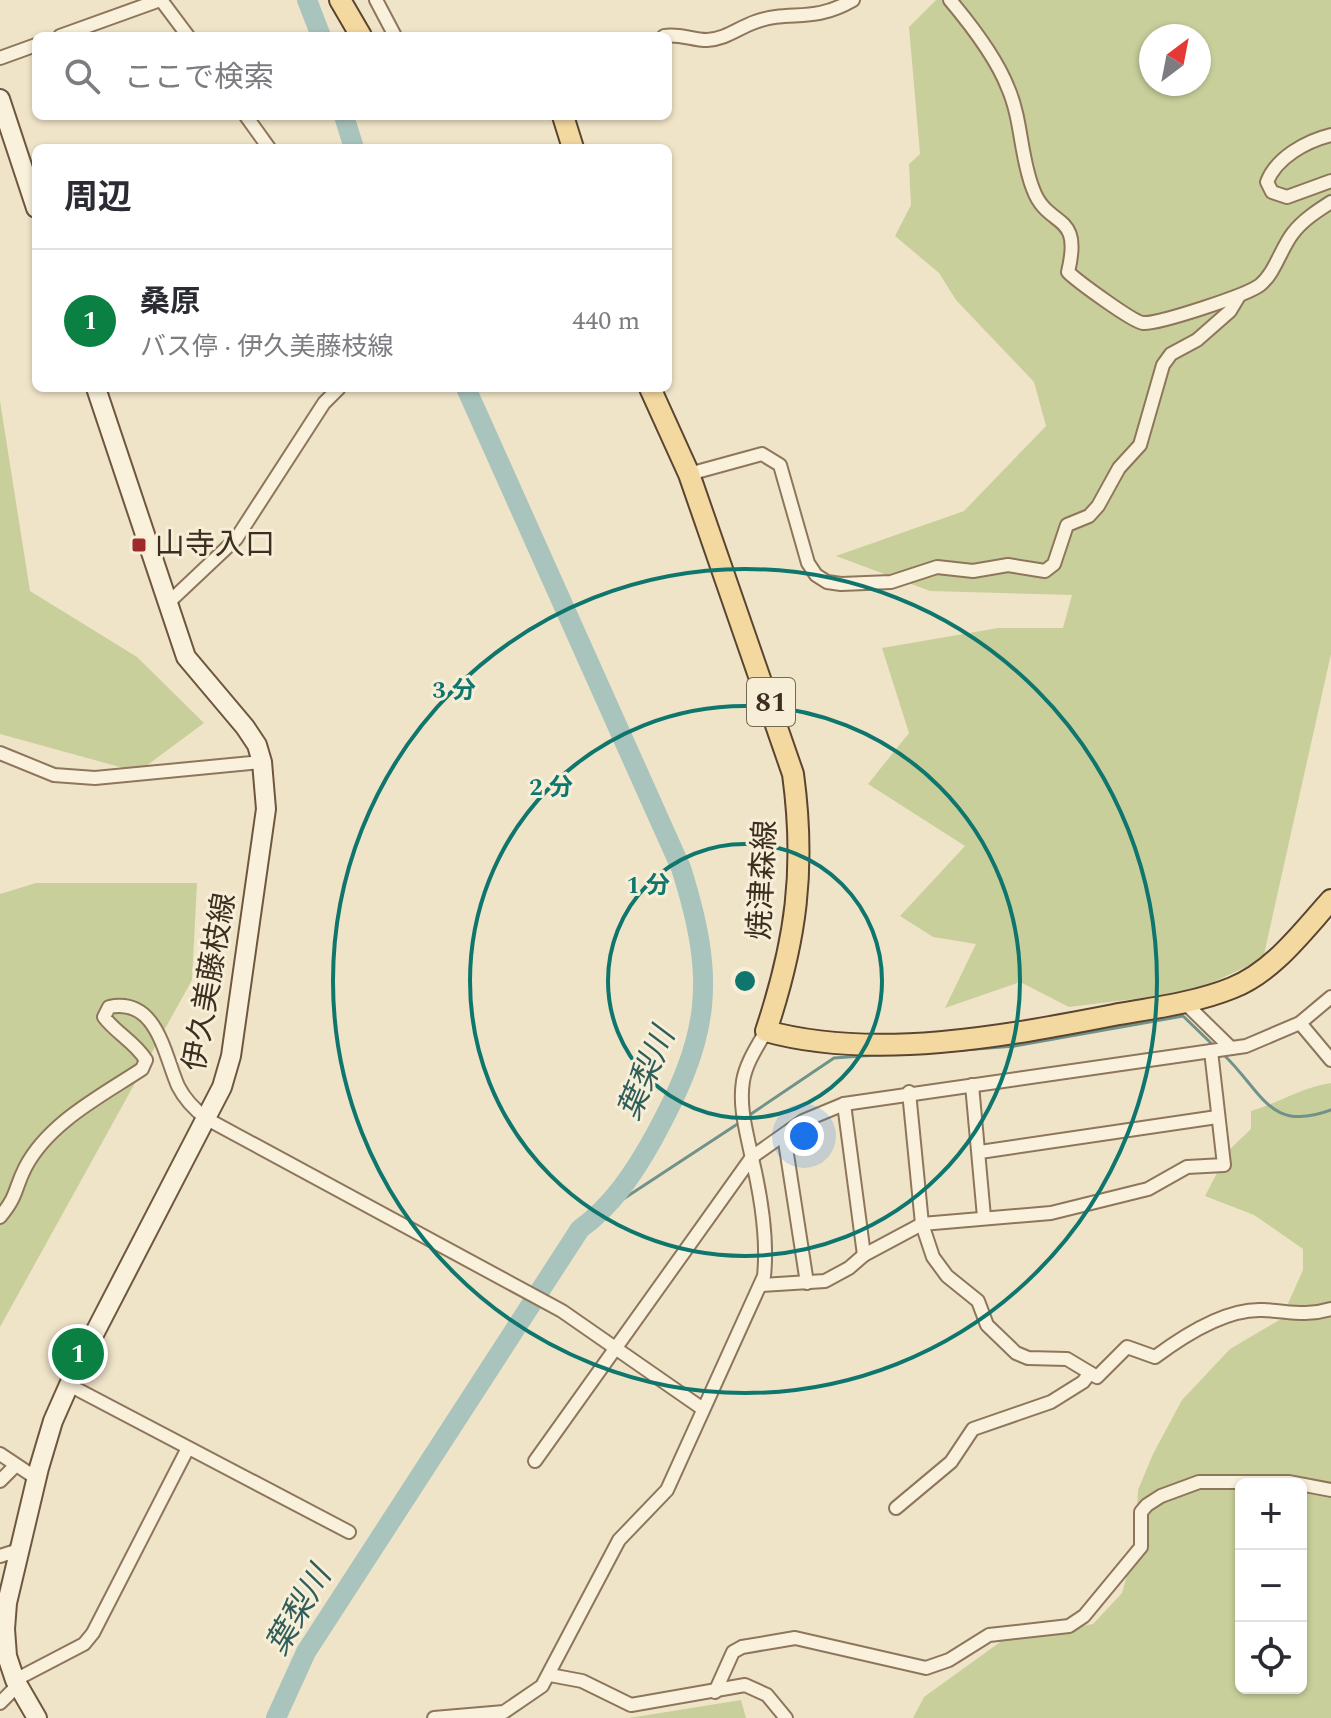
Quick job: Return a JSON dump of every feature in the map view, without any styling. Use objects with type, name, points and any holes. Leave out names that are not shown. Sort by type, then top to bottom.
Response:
[{"type":"main road","points":[[340,0],[359,32]]},
{"type":"main road","points":[[0,99],[32,196]]},
{"type":"main road","points":[[564,120],[572,144]]},
{"type":"main road","name":"伊久美藤枝線","points":[[37,1718],[16,1682],[7,1656],[5,1629],[36,1478],[53,1421],[69,1385],[207,1119],[231,1056],[266,809],[262,762],[257,745],[186,657],[97,392]]},
{"type":"main road","name":"焼津森線","points":[[652,392],[689,474],[793,774],[799,821],[797,911],[786,970],[766,1031]]},
{"type":"main road","points":[[766,1031],[806,1042],[854,1045],[954,1039],[1039,1030],[1184,1002],[1233,988],[1260,972],[1282,954],[1331,900]]},
{"type":"street","points":[[71,32],[160,0],[185,32]]},
{"type":"street","points":[[376,0],[393,32]]},
{"type":"street","points":[[672,36],[705,40],[729,36],[757,21],[829,14],[853,0]]},
{"type":"street","points":[[950,0],[1008,87],[1018,124],[1021,156],[1034,194],[1071,231],[1074,250],[1068,272],[1080,284],[1105,297],[1128,319],[1145,323],[1239,296],[1262,284],[1292,234],[1331,202]]},
{"type":"street","points":[[0,58],[32,46]]},
{"type":"street","points":[[249,120],[266,144]]},
{"type":"street","points":[[1331,135],[1318,138],[1273,166],[1267,182],[1272,192],[1287,197],[1331,181]]},
{"type":"street","points":[[689,474],[762,454],[772,458],[780,465],[808,563],[816,575],[827,582],[891,582],[937,567],[973,571],[1008,565],[1045,571],[1054,564],[1067,525],[1089,516],[1119,468],[1140,445],[1163,365],[1171,354],[1197,340],[1230,311],[1239,296]]},
{"type":"street","points":[[167,604],[236,539],[324,403],[335,392]]},
{"type":"street","points":[[0,753],[54,775],[95,778],[262,762]]},
{"type":"street","points":[[535,1461],[752,1157],[803,1121],[844,1104],[909,1092],[1231,1048],[1272,1037],[1300,1023],[1331,997]]},
{"type":"street","points":[[1184,1002],[1231,1048]]},
{"type":"street","points":[[0,1217],[16,1198],[25,1167],[63,1122],[142,1069],[146,1060],[138,1047],[116,1033],[104,1017],[109,1007],[124,1004],[142,1013],[165,1043],[178,1087],[191,1107],[207,1119],[562,1311],[703,1409]]},
{"type":"street","points":[[1300,1023],[1331,1060]]},
{"type":"street","points":[[434,1718],[504,1712],[532,1696],[550,1675],[619,1540],[667,1490],[761,1285],[764,1250],[744,1120],[743,1082],[749,1060],[766,1031]]},
{"type":"street","points":[[761,1285],[825,1281],[849,1268],[864,1255],[922,1224],[1051,1213],[1148,1189],[1187,1167],[1224,1165],[1211,1051]]},
{"type":"street","points":[[972,1085],[984,1217]]},
{"type":"street","points":[[909,1092],[922,1224],[933,1257],[947,1276],[978,1301],[987,1325],[1016,1353],[1028,1358],[1067,1359],[1097,1377],[1127,1347],[1155,1357],[1205,1326],[1240,1314],[1262,1309],[1313,1315],[1331,1309]]},
{"type":"street","points":[[844,1104],[864,1255]]},
{"type":"street","points":[[980,1152],[1217,1117]]},
{"type":"street","points":[[784,1135],[807,1283]]},
{"type":"street","points":[[896,1508],[951,1462],[973,1429],[1051,1402],[1072,1391],[1090,1373]]},
{"type":"street","points":[[69,1385],[349,1532]]},
{"type":"street","points":[[0,1703],[16,1682],[84,1644],[93,1633],[188,1448]]},
{"type":"street","points":[[0,1454],[36,1478]]},
{"type":"street","points":[[0,1481],[15,1466]]},
{"type":"street","points":[[715,1692],[733,1652],[742,1647],[795,1638],[926,1668],[949,1660],[989,1635],[1069,1626],[1084,1616],[1141,1547],[1141,1512],[1147,1505],[1161,1496],[1199,1482],[1289,1482],[1331,1490]]},
{"type":"street","points":[[0,1556],[19,1550]]},
{"type":"street","points":[[550,1675],[582,1681],[631,1705],[745,1685],[758,1688],[786,1718]]},
{"type":"green space","points":[[936,0],[1331,0],[1331,654],[1263,959],[1192,992],[1069,1007],[1020,982],[945,1008],[976,944],[933,937],[900,916],[965,846],[868,784],[909,733],[882,648],[998,628],[1063,628],[1072,595],[930,591],[836,556],[964,511],[1046,426],[1034,382],[956,300],[939,273],[895,236],[911,205],[909,164],[920,154],[909,27]]},
{"type":"green space","points":[[0,401],[30,591],[137,657],[204,723],[138,772],[0,734]]},
{"type":"green space","points":[[36,883],[197,883],[192,980],[0,1327],[0,894]]},
{"type":"green space","points":[[1331,1083],[1331,1718],[913,1718],[924,1697],[1003,1640],[1093,1624],[1122,1593],[1135,1547],[1138,1490],[1182,1400],[1230,1349],[1281,1319],[1303,1270],[1303,1249],[1254,1215],[1205,1196],[1229,1150],[1251,1129],[1251,1111]]},
{"type":"green space","points":[[741,1700],[746,1718],[629,1718]]},
{"type":"waterway","name":"葉梨川","points":[[307,0],[319,32]]},
{"type":"waterway","name":"葉梨川","points":[[345,120],[353,144]]},
{"type":"waterway","name":"葉梨川","points":[[276,1718],[306,1652],[580,1229],[612,1199],[646,1152],[686,1069],[702,1007],[700,944],[681,868],[468,392]]},
{"type":"waterway","points":[[950,1051],[1015,1046],[1183,1016],[1215,1047]]},
{"type":"waterway","points":[[748,1116],[834,1058],[890,1054]]},
{"type":"waterway","points":[[1224,1055],[1259,1095],[1281,1113],[1310,1116],[1331,1110]]},
{"type":"waterway","points":[[605,1211],[739,1123]]},
{"type":"place","name":"山寺入口","points":[[139,545]]},
{"type":"place","name":"桑原","points":[[78,1354]]}]
